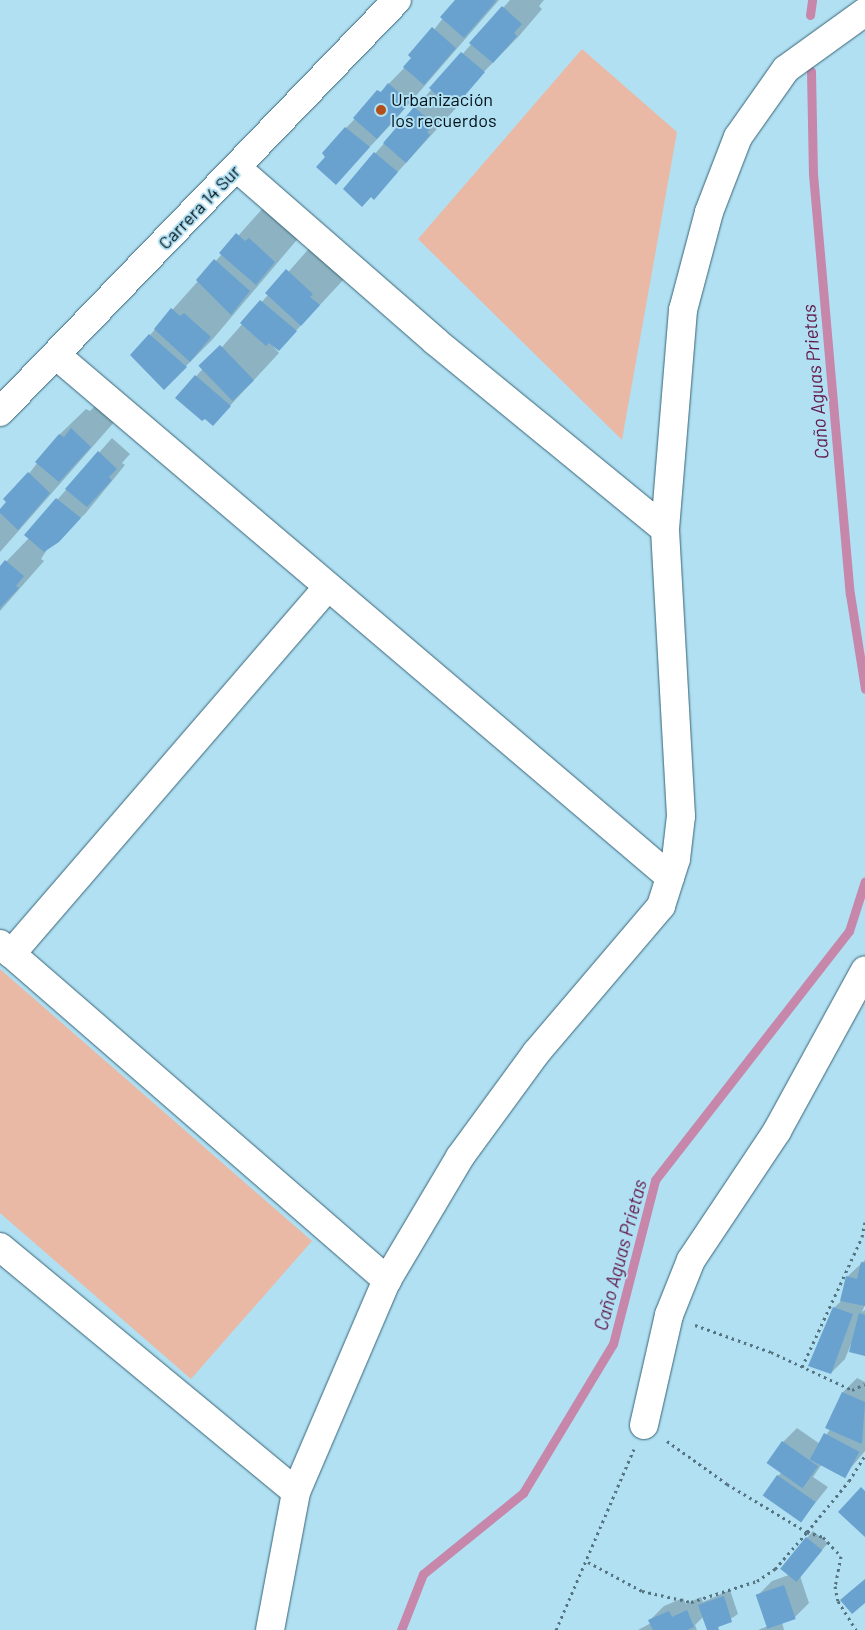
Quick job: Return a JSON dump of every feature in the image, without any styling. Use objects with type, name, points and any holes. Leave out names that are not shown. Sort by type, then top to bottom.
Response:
[{"type":"street","name":"Carrera 14 Sur","points":[[0,412],[397,0]]},
{"type":"street","points":[[270,1630],[296,1492],[387,1280],[460,1157],[536,1053],[661,906],[676,859],[681,816],[665,529],[682,310],[709,212],[738,137],[786,69],[865,12]]},
{"type":"street","points":[[237,168],[435,341],[665,529]]},
{"type":"street","points":[[56,355],[327,588],[670,878]]},
{"type":"street","points":[[327,588],[6,949],[387,1280]]},
{"type":"street","points":[[644,1425],[669,1315],[691,1260],[777,1131],[865,970]]},
{"type":"street","points":[[0,1246],[296,1492]]},
{"type":"path","points":[[802,1367],[862,1236],[865,1222]]},
{"type":"path","points":[[669,1315],[802,1367],[852,1390],[865,1384]]},
{"type":"path","points":[[556,1630],[588,1562],[644,1425],[727,1484],[806,1532],[823,1537],[841,1556],[836,1586],[838,1601],[856,1630]]},
{"type":"path","points":[[588,1562],[642,1591],[691,1602],[757,1581],[775,1569],[849,1480],[865,1455]]},
{"type":"shaded area","points":[[582,49],[677,132],[622,440],[418,239]]},
{"type":"shaded area","points":[[0,969],[312,1241],[191,1379],[0,1213]]},
{"type":"building","name":"Urbanización los recuerdos","points":[[455,0],[496,1],[464,38],[440,17]]},
{"type":"building","name":"Urbanización los recuerdos","points":[[502,6],[522,24],[514,33],[517,36],[493,63],[469,43]]},
{"type":"building","name":"Urbanización los recuerdos","points":[[432,27],[456,48],[424,85],[403,67],[411,58],[408,55]]},
{"type":"building","name":"Urbanización los recuerdos","points":[[461,52],[485,72],[461,100],[457,98],[449,106],[429,88]]},
{"type":"building","name":"Urbanización los recuerdos","points":[[388,83],[410,102],[377,139],[353,118],[377,90],[381,92]]},
{"type":"building","name":"Urbanización los recuerdos","points":[[414,107],[434,124],[427,132],[430,135],[406,163],[383,143]]},
{"type":"building","name":"Urbanización los recuerdos","points":[[345,127],[370,147],[336,185],[316,167],[325,157],[322,153]]},
{"type":"building","name":"Urbanización los recuerdos","points":[[374,152],[398,172],[374,200],[371,197],[362,207],[343,189]]},
{"type":"building","points":[[236,233],[245,241],[249,238],[275,262],[256,285],[219,253]]},
{"type":"building","points":[[214,259],[250,291],[231,315],[196,280]]},
{"type":"building","points":[[286,269],[313,294],[310,297],[320,305],[301,326],[265,293]]},
{"type":"building","points":[[260,300],[297,331],[279,351],[269,343],[266,346],[240,323]]},
{"type":"building","points":[[171,308],[180,316],[184,313],[211,337],[190,362],[154,329]]},
{"type":"building","points":[[149,334],[187,367],[164,390],[130,355]]},
{"type":"building","points":[[220,345],[254,380],[232,401],[198,366]]},
{"type":"building","points":[[195,375],[231,406],[213,426],[205,419],[202,421],[175,398]]},
{"type":"building","points":[[71,428],[91,447],[59,482],[35,462],[59,434],[64,437]]},
{"type":"building","points":[[98,451],[117,469],[109,477],[112,480],[87,507],[65,489]]},
{"type":"building","points":[[28,472],[50,493],[18,530],[0,513],[0,509],[6,502],[3,499]]},
{"type":"building","points":[[56,498],[81,518],[59,542],[44,552],[24,535]]},
{"type":"building","points":[[5,560],[24,576],[16,586],[19,588],[0,608],[0,566]]},
{"type":"building","points":[[861,1262],[865,1263],[865,1306],[840,1301],[846,1276],[857,1279]]},
{"type":"building","points":[[833,1307],[853,1314],[831,1374],[808,1366]]},
{"type":"building","points":[[859,1313],[865,1315],[865,1356],[849,1352]]},
{"type":"building","points":[[842,1392],[865,1402],[862,1444],[825,1428]]},
{"type":"building","points":[[824,1433],[859,1452],[845,1478],[810,1459]]},
{"type":"building","points":[[782,1441],[818,1466],[803,1488],[767,1463]]},
{"type":"building","points":[[777,1475],[816,1502],[801,1522],[763,1495]]},
{"type":"building","points":[[861,1487],[865,1491],[865,1537],[838,1512]]},
{"type":"building","points":[[806,1537],[822,1550],[797,1582],[780,1569]]},
{"type":"building","points":[[865,1579],[865,1603],[852,1614],[840,1600]]},
{"type":"building","points":[[784,1585],[796,1619],[767,1629],[756,1595]]},
{"type":"building","points":[[724,1596],[732,1622],[718,1627],[719,1630],[707,1630],[698,1605]]},
{"type":"building","points":[[687,1610],[694,1627],[687,1630],[653,1630],[648,1620],[669,1611],[672,1617]]},
{"type":"waterway","name":"Caño Aguas Prietas","points":[[810,15],[812,0]]},
{"type":"waterway","name":"Caño Aguas Prietas","points":[[811,71],[813,174],[850,594],[865,689]]},
{"type":"waterway","name":"Caño Aguas Prietas","points":[[401,1630],[423,1574],[523,1493],[613,1344],[655,1180],[849,931],[865,881]]},
{"type":"place","name":"Urbanización los recuerdos","points":[[381,110]]}]
